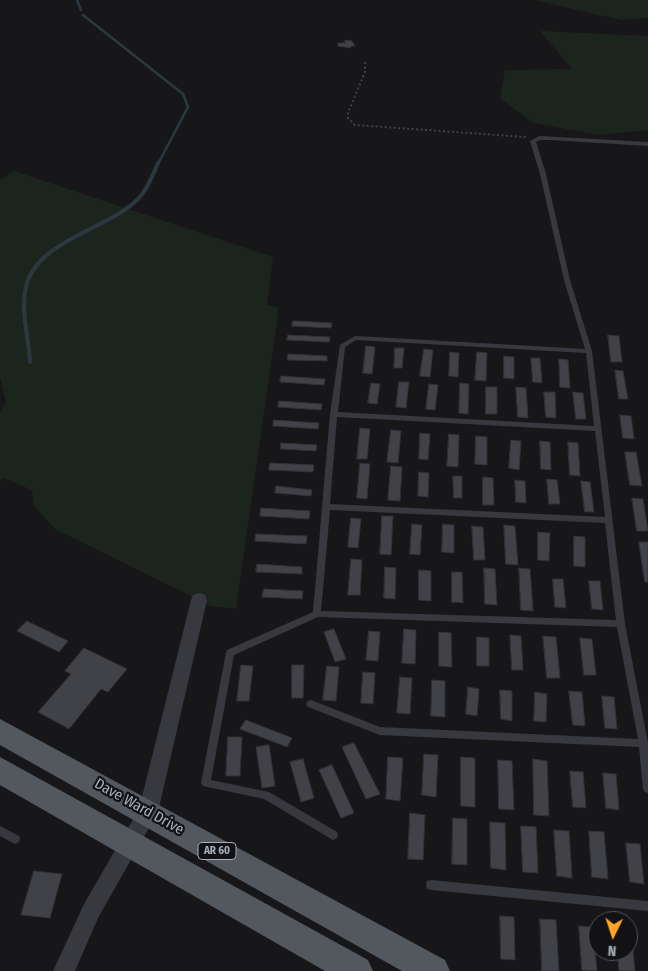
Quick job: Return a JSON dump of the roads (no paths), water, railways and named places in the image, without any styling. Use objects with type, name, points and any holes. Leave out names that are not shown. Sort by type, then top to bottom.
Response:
[{"type":"main road","name":"Dave Ward Drive","points":[[0,731],[434,971]]},
{"type":"main road","points":[[0,770],[357,971]]},
{"type":"street","points":[[64,971],[91,910],[148,812],[199,600]]},
{"type":"lane","points":[[648,144],[535,139],[534,145],[543,174],[561,258],[589,351],[621,624],[642,743],[648,789]]},
{"type":"lane","points":[[317,614],[334,414],[342,346],[355,338],[589,351]]},
{"type":"lane","points":[[334,414],[599,429]]},
{"type":"lane","points":[[327,507],[609,520]]},
{"type":"lane","points":[[333,835],[266,795],[206,783],[230,653],[317,614],[621,624]]},
{"type":"lane","points":[[311,704],[380,731],[642,743]]},
{"type":"lane","points":[[0,831],[15,839]]},
{"type":"lane","points":[[431,885],[648,906]]},
{"type":"waterway","points":[[77,0],[81,10]]},
{"type":"waterway","points":[[83,15],[183,94],[188,107],[158,164]]},
{"type":"waterway","points":[[30,362],[24,302],[27,283],[34,268],[60,245],[110,219],[138,199],[147,187],[158,163]]}]
